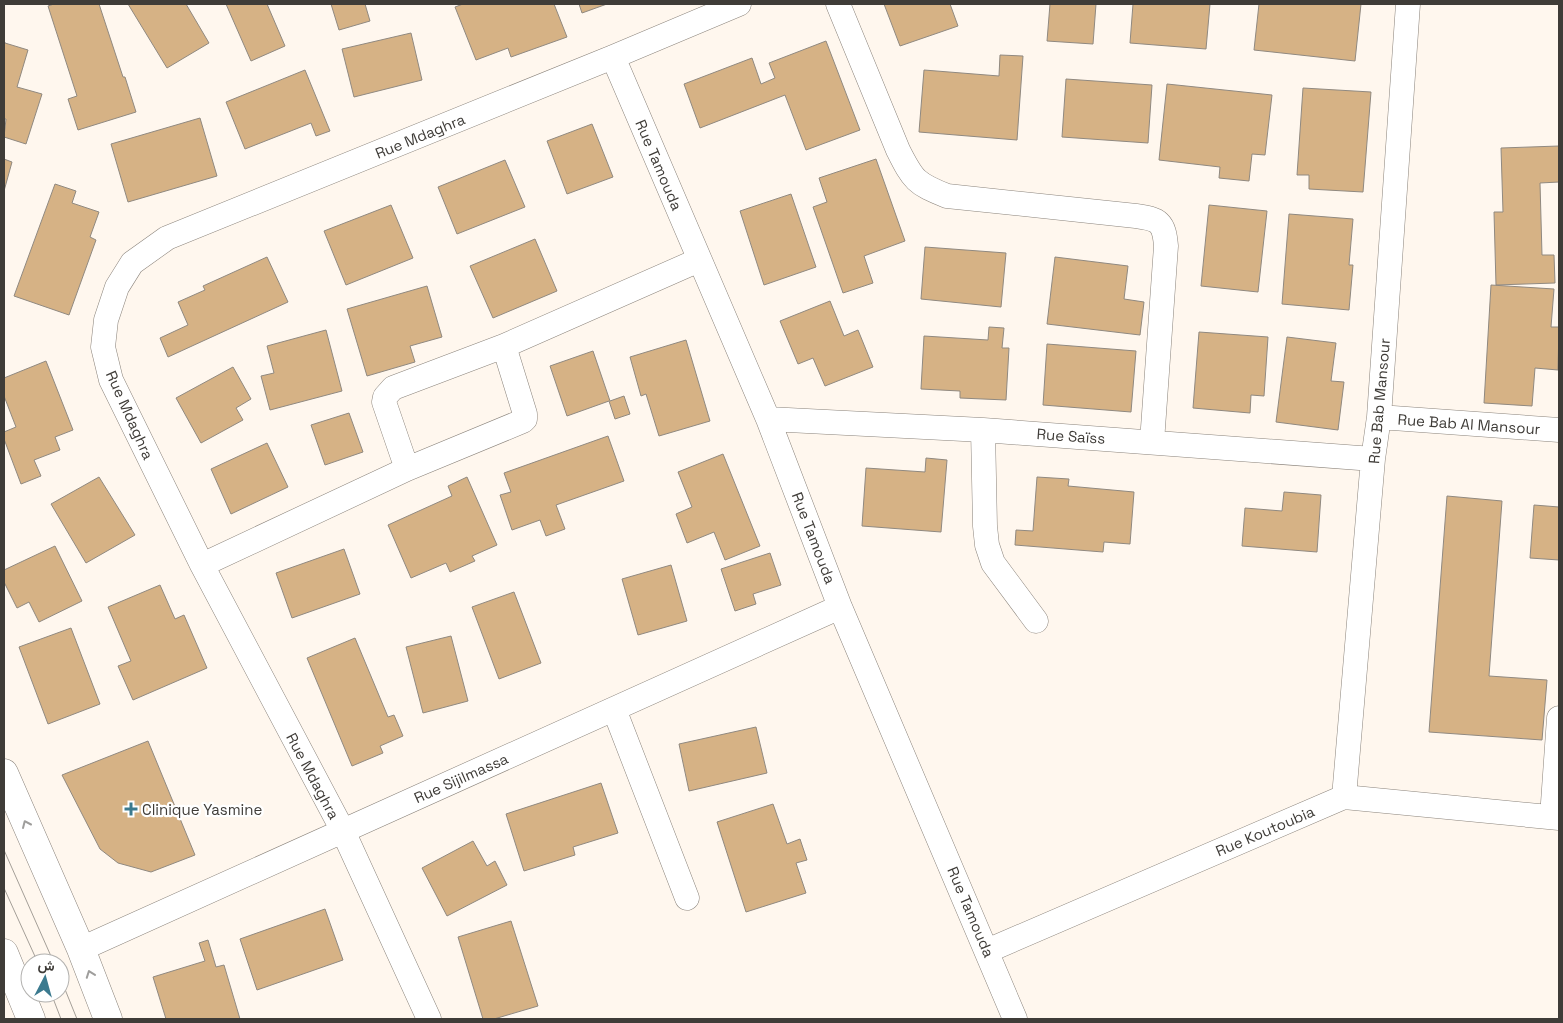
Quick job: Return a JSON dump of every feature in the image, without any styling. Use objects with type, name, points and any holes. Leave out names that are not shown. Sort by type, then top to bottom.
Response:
[{"type":"main road","points":[[4,773],[81,949],[108,1019]]},
{"type":"main road","points":[[4,953],[10,987],[31,1019]]},
{"type":"street","name":"Rue Mdaghra","points":[[429,1019],[343,831],[202,565],[111,380],[103,347],[106,320],[117,287],[132,262],[167,238],[739,4]]},
{"type":"street","points":[[838,4],[898,150],[909,172],[923,186],[947,196],[1153,218],[1160,224],[1165,234],[1166,246],[1152,442]]},
{"type":"street","name":"Rue Bab Mansour","points":[[1344,797],[1373,459],[1379,417],[1408,4]]},
{"type":"street","name":"Rue Tamouda","points":[[613,57],[768,419],[840,607],[1016,1019]]},
{"type":"street","points":[[407,469],[384,402],[387,393],[393,388],[504,346],[699,260]]},
{"type":"street","points":[[202,565],[407,469],[525,419],[504,346]]},
{"type":"street","name":"Rue Bab Al Mansour","points":[[1379,417],[1559,430]]},
{"type":"street","name":"Rue Saïss","points":[[768,419],[983,430],[1373,459]]},
{"type":"street","points":[[983,430],[987,545],[994,563],[1036,621]]},
{"type":"street","name":"Rue Sijilmassa","points":[[81,949],[840,607]]},
{"type":"street","points":[[614,709],[687,898]]},
{"type":"street","points":[[1556,817],[1559,718]]},
{"type":"street","name":"Rue Koutoubia","points":[[987,951],[1344,797],[1556,817]]},
{"type":"building","points":[[54,4],[99,4],[136,112],[78,130],[68,99],[77,96],[48,6]]},
{"type":"building","points":[[128,4],[186,4],[209,43],[167,68]]},
{"type":"building","points":[[226,4],[267,4],[285,46],[251,61]]},
{"type":"building","points":[[331,4],[365,4],[370,21],[339,30]]},
{"type":"building","points":[[463,4],[554,4],[567,37],[511,57],[508,48],[476,60],[455,7]]},
{"type":"building","points":[[579,4],[607,4],[582,13]]},
{"type":"building","points":[[884,4],[950,4],[958,26],[900,46]]},
{"type":"building","points":[[1050,4],[1096,4],[1093,44],[1047,41]]},
{"type":"building","points":[[1133,4],[1210,4],[1206,49],[1130,43]]},
{"type":"building","points":[[1259,4],[1361,4],[1355,61],[1254,50]]},
{"type":"building","points":[[411,33],[422,80],[354,97],[342,49]]},
{"type":"building","points":[[4,40],[5,43],[28,50],[17,87],[42,94],[26,144],[4,137],[6,119],[4,119]]},
{"type":"building","points":[[826,41],[860,130],[806,150],[785,95],[700,128],[684,84],[752,58],[761,84],[775,78],[769,63]]},
{"type":"building","points":[[1000,55],[1023,56],[1017,140],[919,132],[924,70],[999,76]]},
{"type":"building","points":[[305,70],[330,131],[316,136],[311,123],[245,149],[226,102]]},
{"type":"building","points":[[1066,79],[1152,85],[1148,143],[1062,137]]},
{"type":"building","points":[[1167,84],[1272,95],[1265,155],[1252,154],[1249,181],[1219,178],[1220,167],[1159,160]]},
{"type":"building","points":[[1303,88],[1371,92],[1363,192],[1309,189],[1309,175],[1297,175]]},
{"type":"building","points":[[200,118],[217,176],[128,202],[111,144]]},
{"type":"building","points":[[592,124],[613,177],[567,194],[547,141]]},
{"type":"building","points":[[1559,146],[1559,182],[1540,183],[1542,255],[1554,255],[1555,283],[1496,285],[1494,212],[1503,212],[1501,148]]},
{"type":"building","points":[[4,159],[12,162],[4,191]]},
{"type":"building","points":[[876,159],[905,241],[864,256],[873,283],[843,293],[813,207],[827,202],[819,178]]},
{"type":"building","points":[[505,160],[525,207],[457,234],[438,187]]},
{"type":"building","points":[[55,184],[76,191],[72,203],[99,212],[90,237],[96,240],[69,315],[14,296]]},
{"type":"building","points":[[791,194],[816,267],[764,285],[740,211]]},
{"type":"building","points":[[391,205],[413,258],[346,285],[324,231]]},
{"type":"building","points":[[1209,205],[1267,211],[1258,292],[1201,286]]},
{"type":"building","points":[[1289,214],[1353,219],[1349,265],[1353,265],[1349,310],[1282,304]]},
{"type":"building","points":[[535,239],[557,291],[493,318],[470,266]]},
{"type":"building","points":[[925,247],[1006,253],[1001,307],[921,299]]},
{"type":"building","points":[[267,257],[288,302],[168,357],[160,338],[188,325],[178,302],[205,290],[203,286]]},
{"type":"building","points":[[1055,257],[1128,266],[1124,299],[1144,302],[1140,335],[1047,324]]},
{"type":"building","points":[[1491,285],[1554,289],[1551,327],[1559,327],[1558,370],[1535,368],[1532,406],[1484,403]]},
{"type":"building","points":[[427,286],[442,337],[410,346],[415,362],[367,376],[347,309]]},
{"type":"building","points":[[830,301],[844,336],[858,330],[873,367],[825,386],[813,358],[798,364],[780,321]]},
{"type":"building","points":[[989,327],[1004,328],[1002,348],[1009,348],[1006,400],[960,398],[960,391],[921,389],[924,336],[988,340]]},
{"type":"building","points":[[326,330],[342,391],[270,410],[261,376],[274,373],[267,346]]},
{"type":"building","points":[[1199,332],[1268,337],[1264,396],[1251,395],[1250,413],[1193,408]]},
{"type":"building","points":[[1287,337],[1336,343],[1331,381],[1344,382],[1338,430],[1276,422]]},
{"type":"building","points":[[686,340],[710,421],[659,436],[646,394],[641,396],[630,357]]},
{"type":"building","points":[[1047,344],[1136,351],[1131,412],[1043,405]]},
{"type":"building","points":[[593,351],[610,401],[624,396],[630,414],[615,419],[609,401],[567,416],[550,366]]},
{"type":"building","points":[[46,361],[73,430],[55,437],[60,450],[34,460],[41,476],[21,484],[4,439],[4,432],[16,427],[4,396],[4,378]]},
{"type":"building","points":[[233,367],[251,399],[236,408],[243,420],[201,443],[176,398]]},
{"type":"building","points":[[349,413],[363,452],[325,465],[311,425]]},
{"type":"building","points":[[608,436],[624,481],[556,505],[565,529],[546,536],[540,520],[512,530],[500,495],[511,492],[504,473]]},
{"type":"building","points":[[267,443],[288,487],[231,514],[211,469]]},
{"type":"building","points":[[723,454],[760,546],[725,560],[714,532],[687,543],[676,514],[692,507],[678,472]]},
{"type":"building","points":[[926,458],[947,460],[941,532],[862,526],[866,468],[925,472]]},
{"type":"building","points":[[99,477],[135,535],[86,563],[51,504]]},
{"type":"building","points":[[467,477],[497,545],[472,556],[475,561],[450,572],[446,563],[411,578],[388,525],[452,496],[448,486]]},
{"type":"building","points":[[1037,477],[1069,479],[1068,486],[1134,492],[1130,544],[1104,542],[1103,552],[1015,545],[1016,530],[1033,531]]},
{"type":"building","points":[[1284,492],[1321,495],[1317,552],[1242,546],[1245,508],[1282,511]]},
{"type":"building","points":[[1447,496],[1502,501],[1489,676],[1547,680],[1542,740],[1429,732]]},
{"type":"building","points":[[1534,505],[1559,507],[1559,560],[1530,558]]},
{"type":"building","points":[[55,546],[82,601],[39,622],[29,602],[17,608],[4,582],[4,570]]},
{"type":"building","points":[[344,549],[360,594],[292,618],[276,573]]},
{"type":"building","points":[[770,553],[781,585],[753,594],[756,604],[735,611],[721,569]]},
{"type":"building","points":[[671,565],[687,621],[638,635],[622,579]]},
{"type":"building","points":[[160,585],[175,619],[184,615],[207,668],[133,700],[118,666],[131,661],[108,607]]},
{"type":"building","points":[[514,592],[541,663],[499,679],[472,607]]},
{"type":"building","points":[[71,628],[100,704],[48,724],[19,647]]},
{"type":"building","points":[[451,636],[468,701],[423,713],[406,647]]},
{"type":"building","points":[[355,638],[388,717],[394,715],[403,736],[380,746],[383,753],[352,766],[307,658]]},
{"type":"building","points":[[756,727],[767,773],[689,791],[679,744]]},
{"type":"building","points":[[148,741],[195,855],[151,872],[118,863],[100,849],[62,775]]},
{"type":"building","points":[[601,783],[618,833],[573,847],[575,855],[524,871],[506,814]]},
{"type":"building","points":[[773,804],[787,844],[800,839],[807,860],[796,863],[806,893],[746,912],[717,822]]},
{"type":"building","points":[[473,841],[487,866],[495,861],[507,885],[447,916],[422,868]]},
{"type":"building","points":[[325,909],[343,960],[257,990],[240,939]]},
{"type":"building","points":[[511,921],[538,1006],[494,1019],[483,1019],[458,937]]},
{"type":"building","points":[[208,940],[216,967],[224,965],[240,1019],[166,1019],[153,977],[205,961],[199,943]]},
{"type":"tram line","points":[[4,850],[50,953]]},
{"type":"tram line","points":[[4,888],[33,953]]},
{"type":"tram line","points":[[70,1002],[77,1019]]},
{"type":"tram line","points":[[55,1003],[61,1019]]},
{"type":"place","name":"Clinique Yasmine","points":[[131,809]]}]
